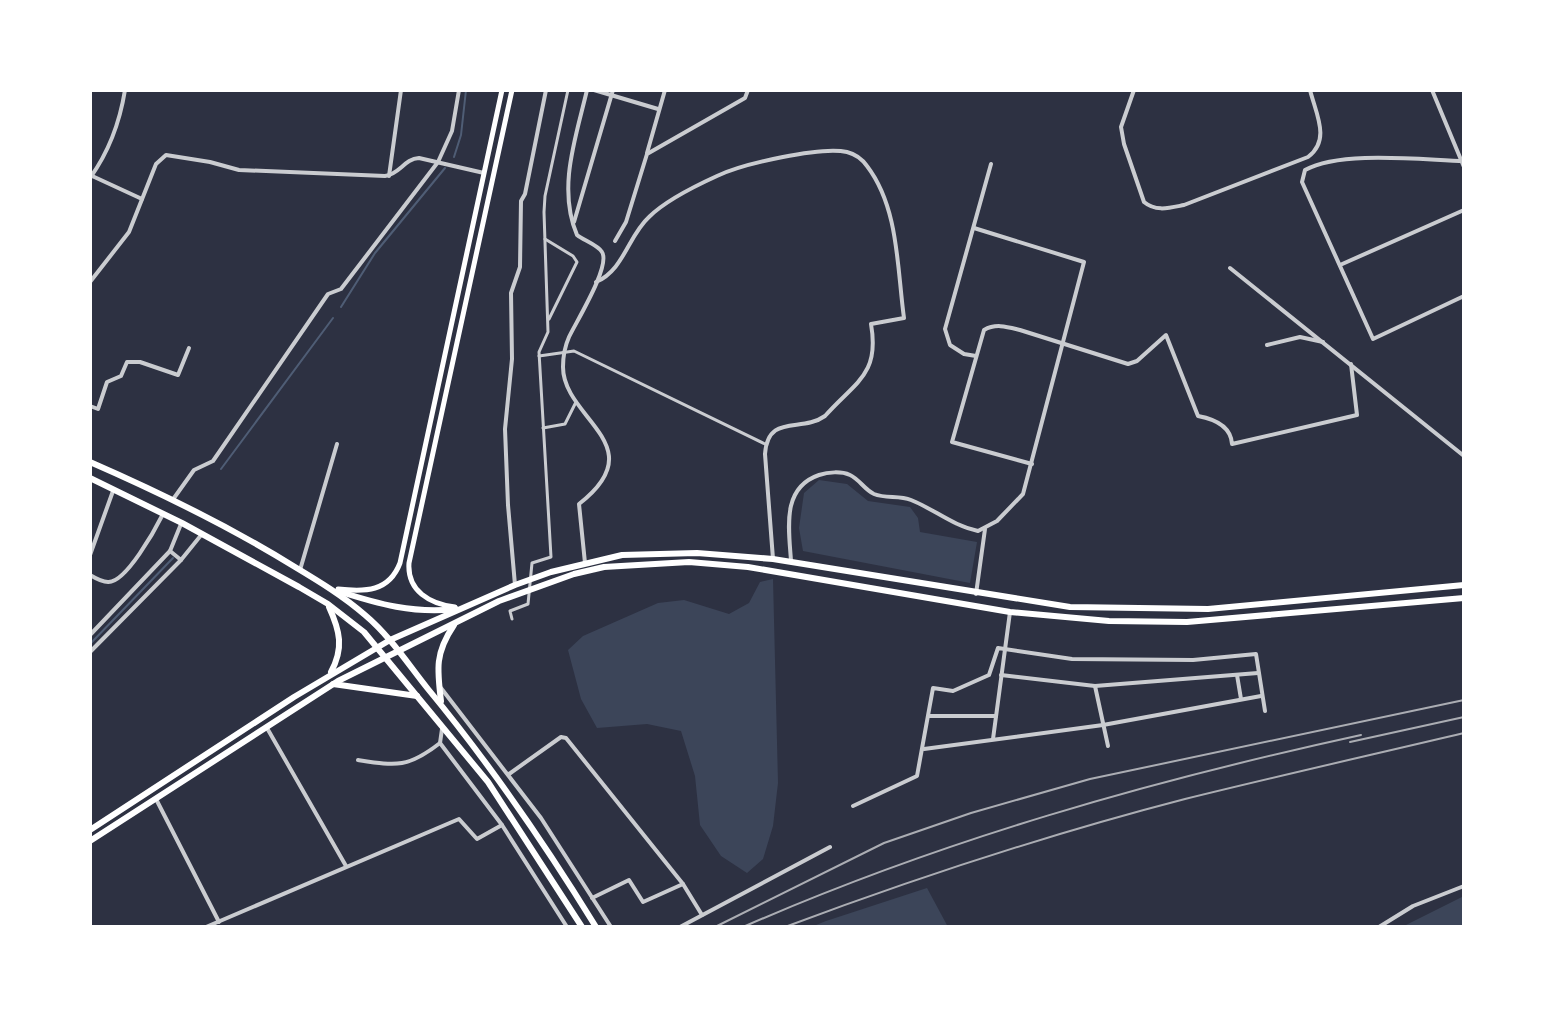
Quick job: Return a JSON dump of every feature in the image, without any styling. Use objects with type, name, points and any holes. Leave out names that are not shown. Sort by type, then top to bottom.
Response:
[{"type":"main road","points":[[332,588],[356,591],[376,589],[392,577],[400,563],[502,90]]},
{"type":"main road","points":[[464,608],[438,605],[419,593],[410,579],[409,563],[512,90]]},
{"type":"main road","points":[[90,462],[174,498],[256,543],[345,598],[390,640],[441,703],[543,843],[596,927]]},
{"type":"main road","points":[[90,478],[164,513],[299,587],[328,604],[364,632],[488,782],[582,927]]},
{"type":"main road","points":[[90,830],[331,673],[390,640],[515,585],[622,555],[655,553],[773,559],[1070,607],[1208,609],[1464,585]]},
{"type":"main road","points":[[90,841],[333,684],[456,622],[531,589],[604,567],[689,562],[787,573],[1010,612],[1083,620],[1187,622],[1464,598]]},
{"type":"main road","points":[[332,588],[391,607],[439,611],[464,608]]},
{"type":"main road","points":[[328,604],[341,640],[338,659],[331,673]]},
{"type":"main road","points":[[441,703],[438,669],[441,646],[456,622]]},
{"type":"main road","points":[[333,684],[418,696]]},
{"type":"street","points":[[125,90],[106,151],[91,176],[142,199]]},
{"type":"street","points":[[389,176],[401,90]]},
{"type":"street","points":[[174,498],[194,470],[213,461],[328,294],[341,289],[438,162],[452,131],[459,90]]},
{"type":"street","points":[[515,585],[505,429],[512,359],[511,293],[520,267],[521,201],[546,90]]},
{"type":"street","points":[[512,619],[510,611],[528,604],[532,563],[551,557],[539,356],[540,346],[548,332],[545,196],[568,90]]},
{"type":"street","points":[[585,563],[579,504],[600,480],[608,464],[608,454],[602,435],[569,394],[563,377],[564,352],[602,266],[603,253],[577,235],[567,183],[587,90]]},
{"type":"street","points":[[594,90],[612,92],[658,109]]},
{"type":"street","points":[[615,241],[626,222],[665,90]]},
{"type":"street","points":[[647,154],[745,98],[748,90]]},
{"type":"street","points":[[1134,90],[1121,127],[1124,144],[1144,202],[1150,207],[1164,209],[1184,205],[1316,152],[1321,134],[1310,90]]},
{"type":"street","points":[[1432,90],[1464,167]]},
{"type":"street","points":[[573,225],[612,92]]},
{"type":"street","points":[[596,282],[614,270],[651,215],[718,175],[772,159],[834,151],[854,154],[865,163],[877,181],[891,218],[904,318],[871,324],[874,349],[867,372],[825,416],[817,421],[777,429],[768,437],[773,559]]},
{"type":"street","points":[[90,282],[129,232],[156,164],[166,155],[239,170],[389,176],[412,159],[484,173]]},
{"type":"street","points":[[1463,161],[1380,158],[1325,162],[1305,170],[1302,182],[1373,339],[1464,296]]},
{"type":"street","points":[[976,356],[956,350],[945,334],[991,164]]},
{"type":"street","points":[[1340,265],[1464,210]]},
{"type":"street","points":[[791,562],[789,519],[794,493],[816,476],[828,473],[850,475],[873,493],[909,499],[959,525],[978,531],[1011,508],[1023,494],[1084,262],[974,228]]},
{"type":"street","points":[[545,239],[573,256],[577,264],[548,321]]},
{"type":"street","points":[[1230,268],[1464,456]]},
{"type":"street","points":[[1032,464],[952,442],[984,330],[994,326],[1020,330],[1128,364],[1137,361],[1166,335],[1198,416],[1223,425],[1232,435],[1232,444],[1357,415],[1351,364]]},
{"type":"street","points":[[1267,345],[1300,337],[1325,343]]},
{"type":"street","points":[[90,406],[98,409],[107,382],[121,376],[127,362],[140,362],[178,375],[189,348]]},
{"type":"street","points":[[539,356],[574,351],[766,444]]},
{"type":"street","points":[[543,428],[565,424],[576,402]]},
{"type":"street","points":[[300,570],[337,444]]},
{"type":"street","points":[[90,555],[114,489]]},
{"type":"street","points":[[90,575],[108,582],[116,580],[146,547],[164,513]]},
{"type":"street","points":[[90,635],[170,551],[182,523]]},
{"type":"street","points":[[976,594],[985,529]]},
{"type":"street","points":[[90,652],[181,560],[202,534]]},
{"type":"street","points":[[170,551],[181,560]]},
{"type":"street","points":[[993,739],[1010,612]]},
{"type":"street","points":[[853,806],[917,776],[933,688],[953,691],[989,675],[998,648],[1072,659],[1193,660],[1256,654],[1265,711]]},
{"type":"street","points":[[1001,675],[1095,686],[1259,673]]},
{"type":"street","points":[[1237,675],[1241,699]]},
{"type":"street","points":[[439,685],[541,818],[611,927]]},
{"type":"street","points":[[1095,686],[1108,746]]},
{"type":"street","points":[[924,749],[1103,725],[1262,696]]},
{"type":"street","points":[[929,716],[996,716]]},
{"type":"street","points":[[266,726],[347,867]]},
{"type":"street","points":[[442,726],[440,743],[502,825],[567,927]]},
{"type":"street","points":[[509,774],[561,737],[566,738],[683,884],[702,915]]},
{"type":"street","points":[[358,760],[402,765],[417,760],[440,743]]},
{"type":"street","points":[[156,798],[219,922]]},
{"type":"street","points":[[206,927],[459,819],[477,839],[502,825]]},
{"type":"street","points":[[680,927],[830,847]]},
{"type":"street","points":[[592,898],[629,880],[643,902],[683,884]]},
{"type":"street","points":[[1379,927],[1413,906],[1464,886]]},
{"type":"shaded area","points":[[819,480],[847,484],[868,501],[910,507],[918,518],[920,532],[977,542],[970,583],[803,551],[799,528],[804,493]]},
{"type":"shaded area","points":[[773,579],[778,783],[773,826],[763,859],[747,873],[721,856],[700,825],[695,776],[681,731],[647,724],[597,728],[581,699],[568,650],[583,636],[658,603],[684,600],[729,614],[749,603],[760,582]]},
{"type":"shaded area","points":[[927,888],[948,927],[811,927],[826,921]]},
{"type":"shaded area","points":[[1464,896],[1464,927],[1402,927]]},
{"type":"waterway","points":[[454,157],[461,135],[466,90]]},
{"type":"waterway","points":[[341,307],[375,253],[445,168]]},
{"type":"waterway","points":[[221,469],[333,318]]},
{"type":"waterway","points":[[90,644],[173,558]]},
{"type":"railway","points":[[715,927],[884,843],[971,813],[1090,779],[1464,700]]},
{"type":"railway","points":[[1350,742],[1464,717]]},
{"type":"railway","points":[[785,927],[934,874],[1084,827],[1185,799],[1464,733]]},
{"type":"railway","points":[[743,927],[970,840],[1203,772],[1361,735]]}]
